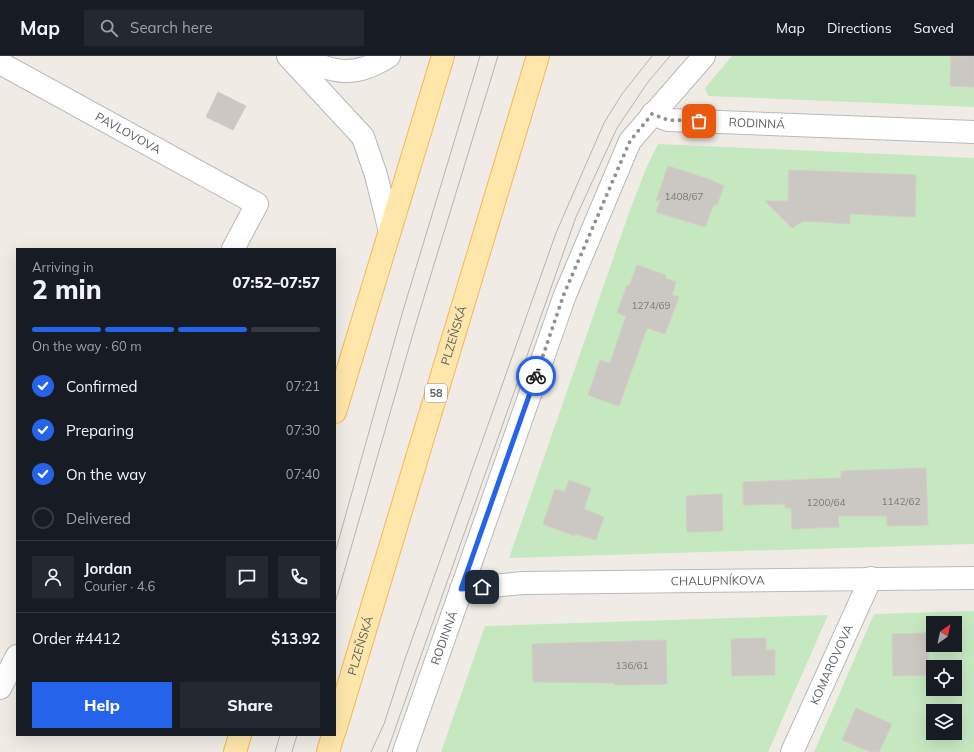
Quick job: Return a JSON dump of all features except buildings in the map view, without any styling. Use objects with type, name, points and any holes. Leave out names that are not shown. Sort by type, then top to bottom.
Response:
[{"type":"main road","points":[[336,409],[389,228],[442,56]]},
{"type":"main road","name":"PLZEŇSKÁ","points":[[336,727],[538,56]]},
{"type":"main road","points":[[235,752],[240,736]]},
{"type":"main road","points":[[328,752],[334,736]]},
{"type":"street","points":[[288,56],[363,137],[376,175],[389,228]]},
{"type":"street","points":[[297,56],[338,72],[353,72],[370,68],[389,56]]},
{"type":"street","points":[[652,114],[704,56]]},
{"type":"street","name":"PAVLOVOVA","points":[[0,62],[257,204],[234,248]]},
{"type":"street","name":"RODINNÁ","points":[[404,752],[564,294],[630,141],[652,114],[668,120],[974,132]]},
{"type":"street","name":"KOMAROVOVA","points":[[792,752],[871,578]]},
{"type":"street","name":"CHALUPNÍKOVA","points":[[461,589],[523,583],[974,578]]},
{"type":"street","points":[[0,688],[16,658]]},
{"type":"green space","points":[[732,56],[974,56],[974,107],[708,96],[705,88]]},
{"type":"green space","points":[[658,144],[974,158],[974,544],[509,558],[630,210],[647,166]]},
{"type":"green space","points":[[974,611],[974,752],[814,752],[874,614]]},
{"type":"green space","points":[[828,615],[768,752],[441,752],[485,626]]},
{"type":"tram line","points":[[336,549],[402,314],[480,56]]},
{"type":"tram line","points":[[336,600],[417,320],[498,56]]},
{"type":"tram line","points":[[371,752],[384,724],[405,659],[556,233],[604,123],[622,94],[652,56]]},
{"type":"tram line","points":[[387,752],[576,217],[617,128],[648,82],[670,56]]},
{"type":"tram line","points":[[275,752],[280,736]]},
{"type":"tram line","points":[[292,752],[297,736]]},
{"type":"way so far","points":[[536,376],[564,294],[630,141],[652,114],[668,120],[699,121]]},
{"type":"route","points":[[482,587],[461,589],[536,376]]}]
